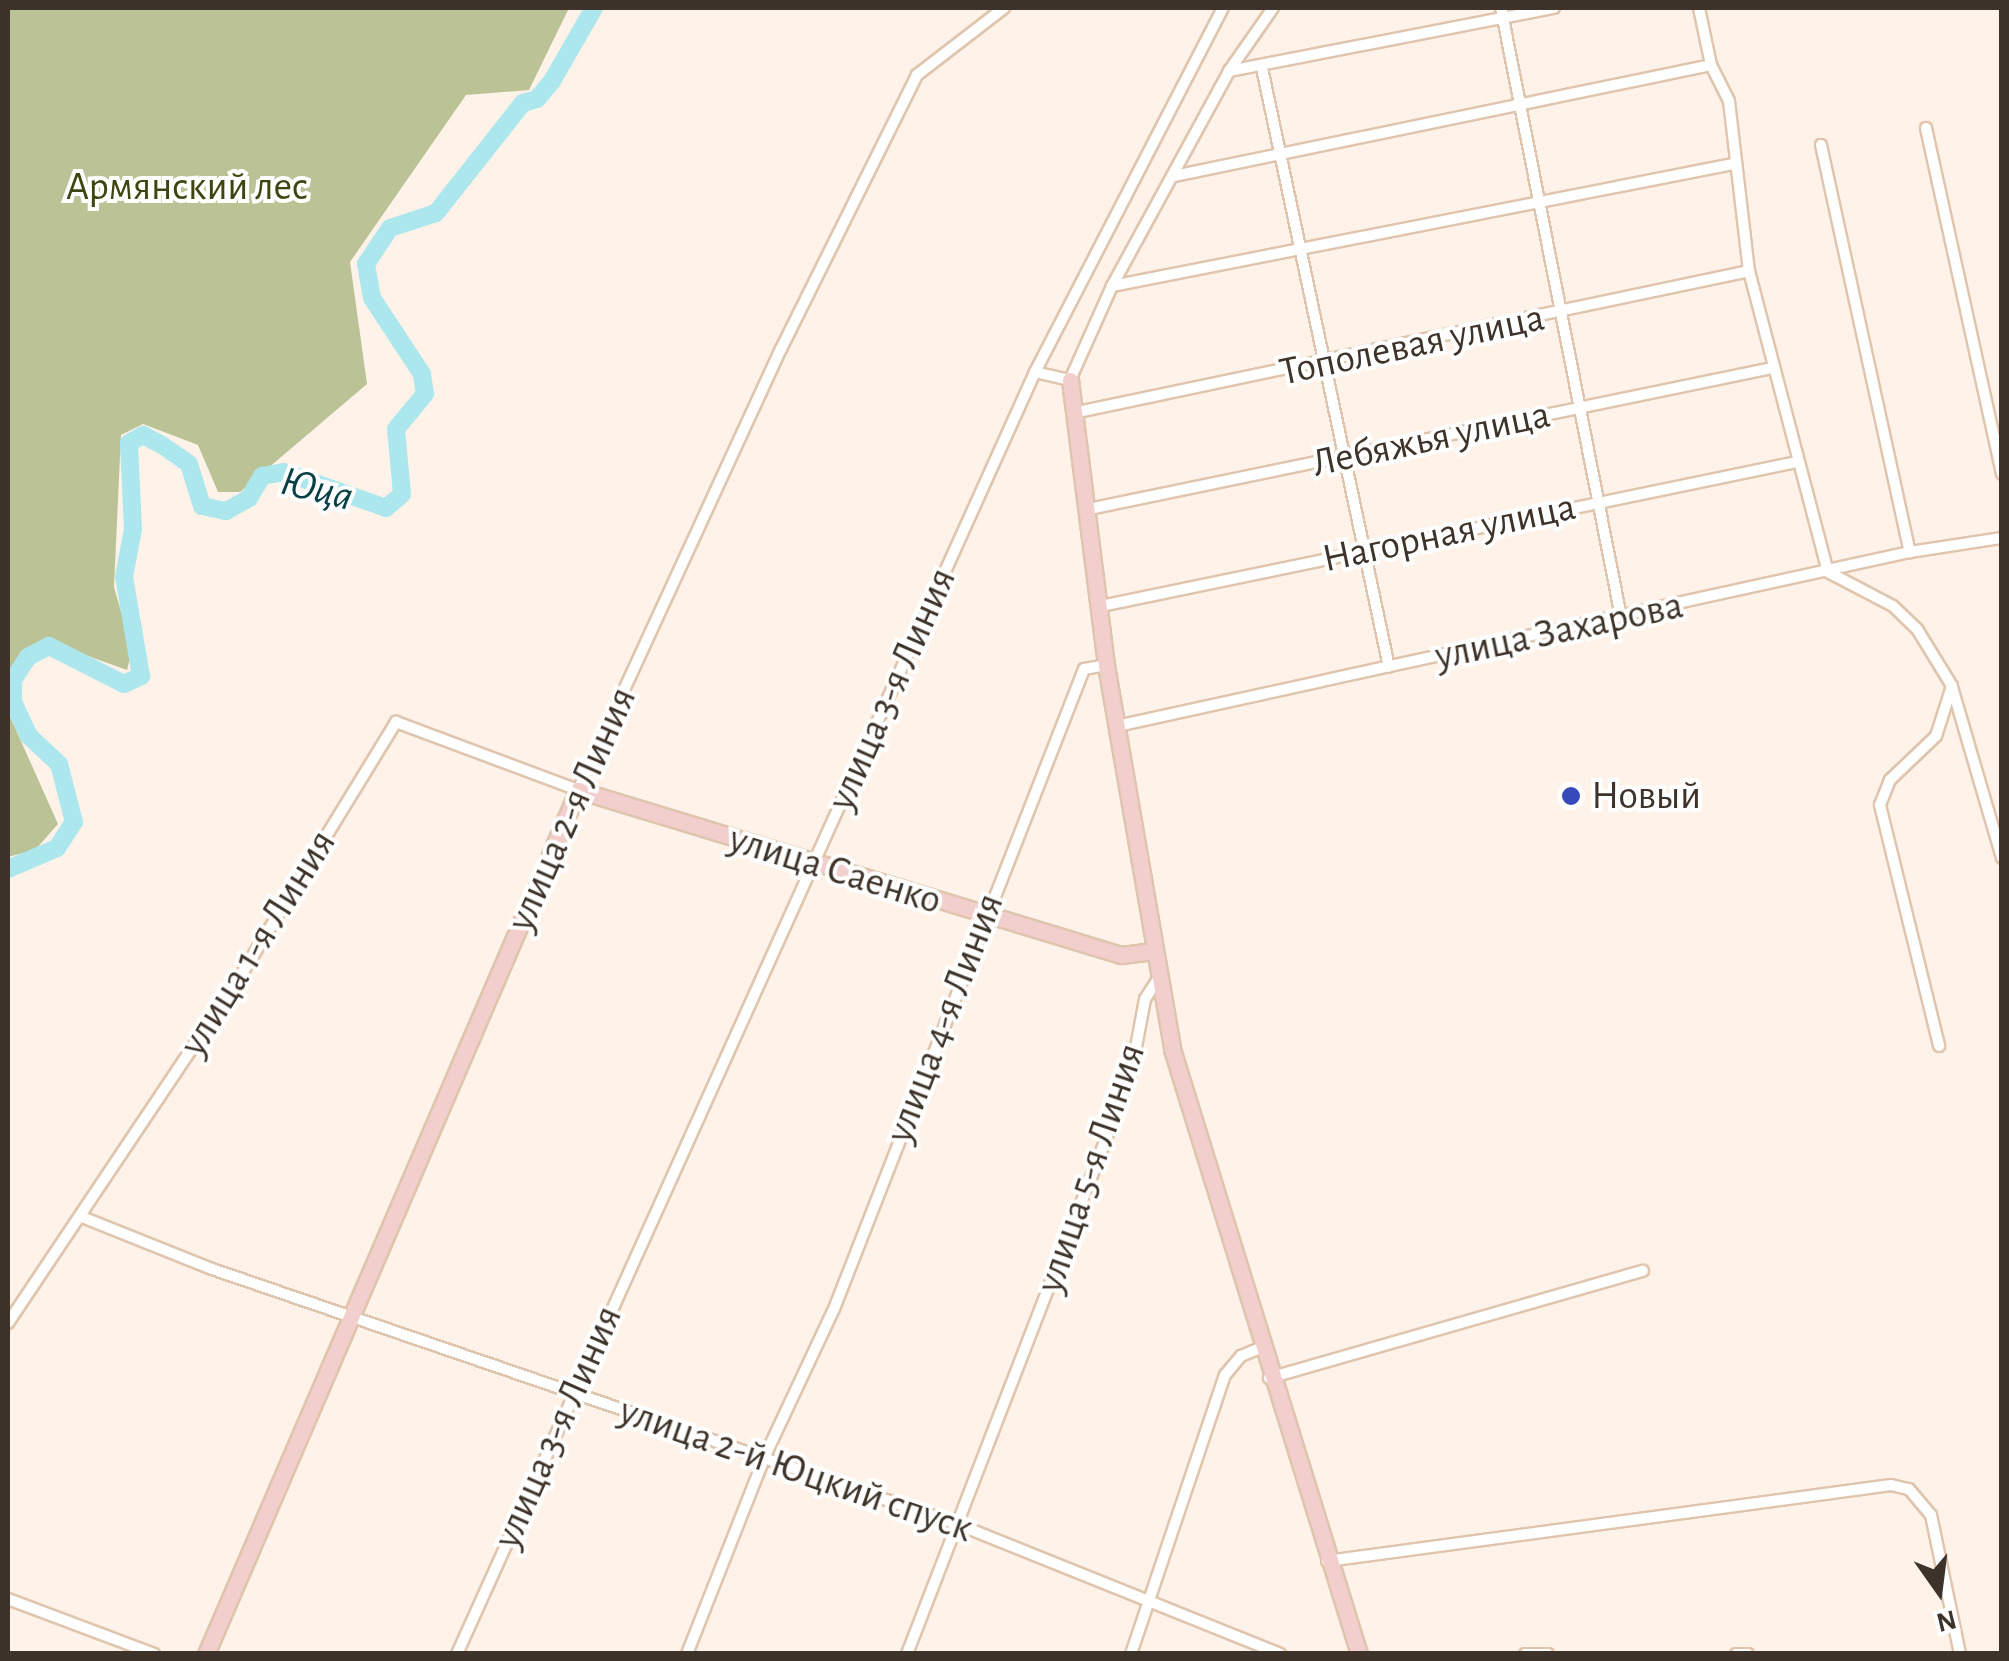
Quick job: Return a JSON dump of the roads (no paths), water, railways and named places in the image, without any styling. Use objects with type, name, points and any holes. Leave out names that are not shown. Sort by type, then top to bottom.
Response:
[{"type":"street","name":"улица 2-я Линия","points":[[206,1654],[578,790],[781,349],[917,75],[1004,8]]},
{"type":"street","name":"улица 3-я Линия","points":[[457,1654],[1035,372],[1223,8]]},
{"type":"street","points":[[1273,8],[1230,71],[1112,286],[1070,380],[1106,666],[1158,979],[1260,1348],[1326,1562],[1359,1654]]},
{"type":"street","points":[[1230,71],[1262,68],[1502,13],[1554,8]]},
{"type":"street","points":[[1699,8],[1710,65],[1729,101],[1733,164],[1749,272],[1828,572],[1893,606],[1917,629],[1952,686],[2002,858]]},
{"type":"street","points":[[1502,13],[1538,205],[1584,408],[1622,617]]},
{"type":"street","points":[[1174,176],[1710,65]]},
{"type":"street","points":[[1262,68],[1278,153],[1303,246],[1321,365],[1388,667]]},
{"type":"street","points":[[1926,128],[2002,474]]},
{"type":"street","points":[[1821,145],[1910,552]]},
{"type":"street","points":[[1112,286],[1733,164]]},
{"type":"street","name":"Тополевая улица","points":[[1073,413],[1321,365],[1749,272]]},
{"type":"street","name":"Лебяжья улица","points":[[1089,509],[1772,368]]},
{"type":"street","points":[[1035,372],[1070,380]]},
{"type":"street","name":"Нагорная улица","points":[[1101,606],[1797,462]]},
{"type":"street","name":"улица Захарова","points":[[1117,726],[1910,552],[2002,538]]},
{"type":"street","name":"улица 4-я Линия","points":[[687,1654],[765,1456],[834,1309],[984,916],[1084,668],[1106,666]]},
{"type":"street","points":[[1939,1046],[1880,805],[1890,780],[1936,736],[1952,686]]},
{"type":"street","name":"улица 1-я Линия","points":[[8,1323],[82,1217],[396,722],[578,790]]},
{"type":"street","name":"улица Саенко","points":[[578,790],[1121,955],[1152,951]]},
{"type":"street","name":"улица 5-я Линия","points":[[907,1654],[1132,1074],[1145,1000],[1158,979]]},
{"type":"street","name":"улица 2-й Юцкий спуск","points":[[82,1217],[352,1315],[957,1524],[1280,1654]]},
{"type":"street","points":[[1269,1378],[1643,1270]]},
{"type":"street","points":[[1131,1654],[1225,1375],[1240,1356],[1260,1348]]},
{"type":"street","points":[[1326,1562],[1891,1485],[1909,1489],[1930,1515],[1960,1654]]},
{"type":"street","points":[[8,1599],[154,1654]]},
{"type":"street","points":[[1525,1654],[1548,1654]]},
{"type":"street","points":[[1736,1654],[1748,1654]]},
{"type":"waterway","name":"Юца","points":[[8,869],[57,848],[74,822],[59,764],[29,736],[13,702],[13,680],[28,657],[49,646],[124,684],[141,676],[124,577],[133,529],[129,443],[143,435],[162,445],[189,464],[202,506],[226,511],[249,498],[262,476],[284,472],[386,508],[402,494],[396,429],[425,394],[422,374],[372,298],[366,264],[390,228],[436,213],[523,103],[537,99],[552,81],[594,8]]},
{"type":"place","name":"Новый","points":[[1571,796]]},
{"type":"park label","name":"Армянский лес","points":[[187,187]]}]
